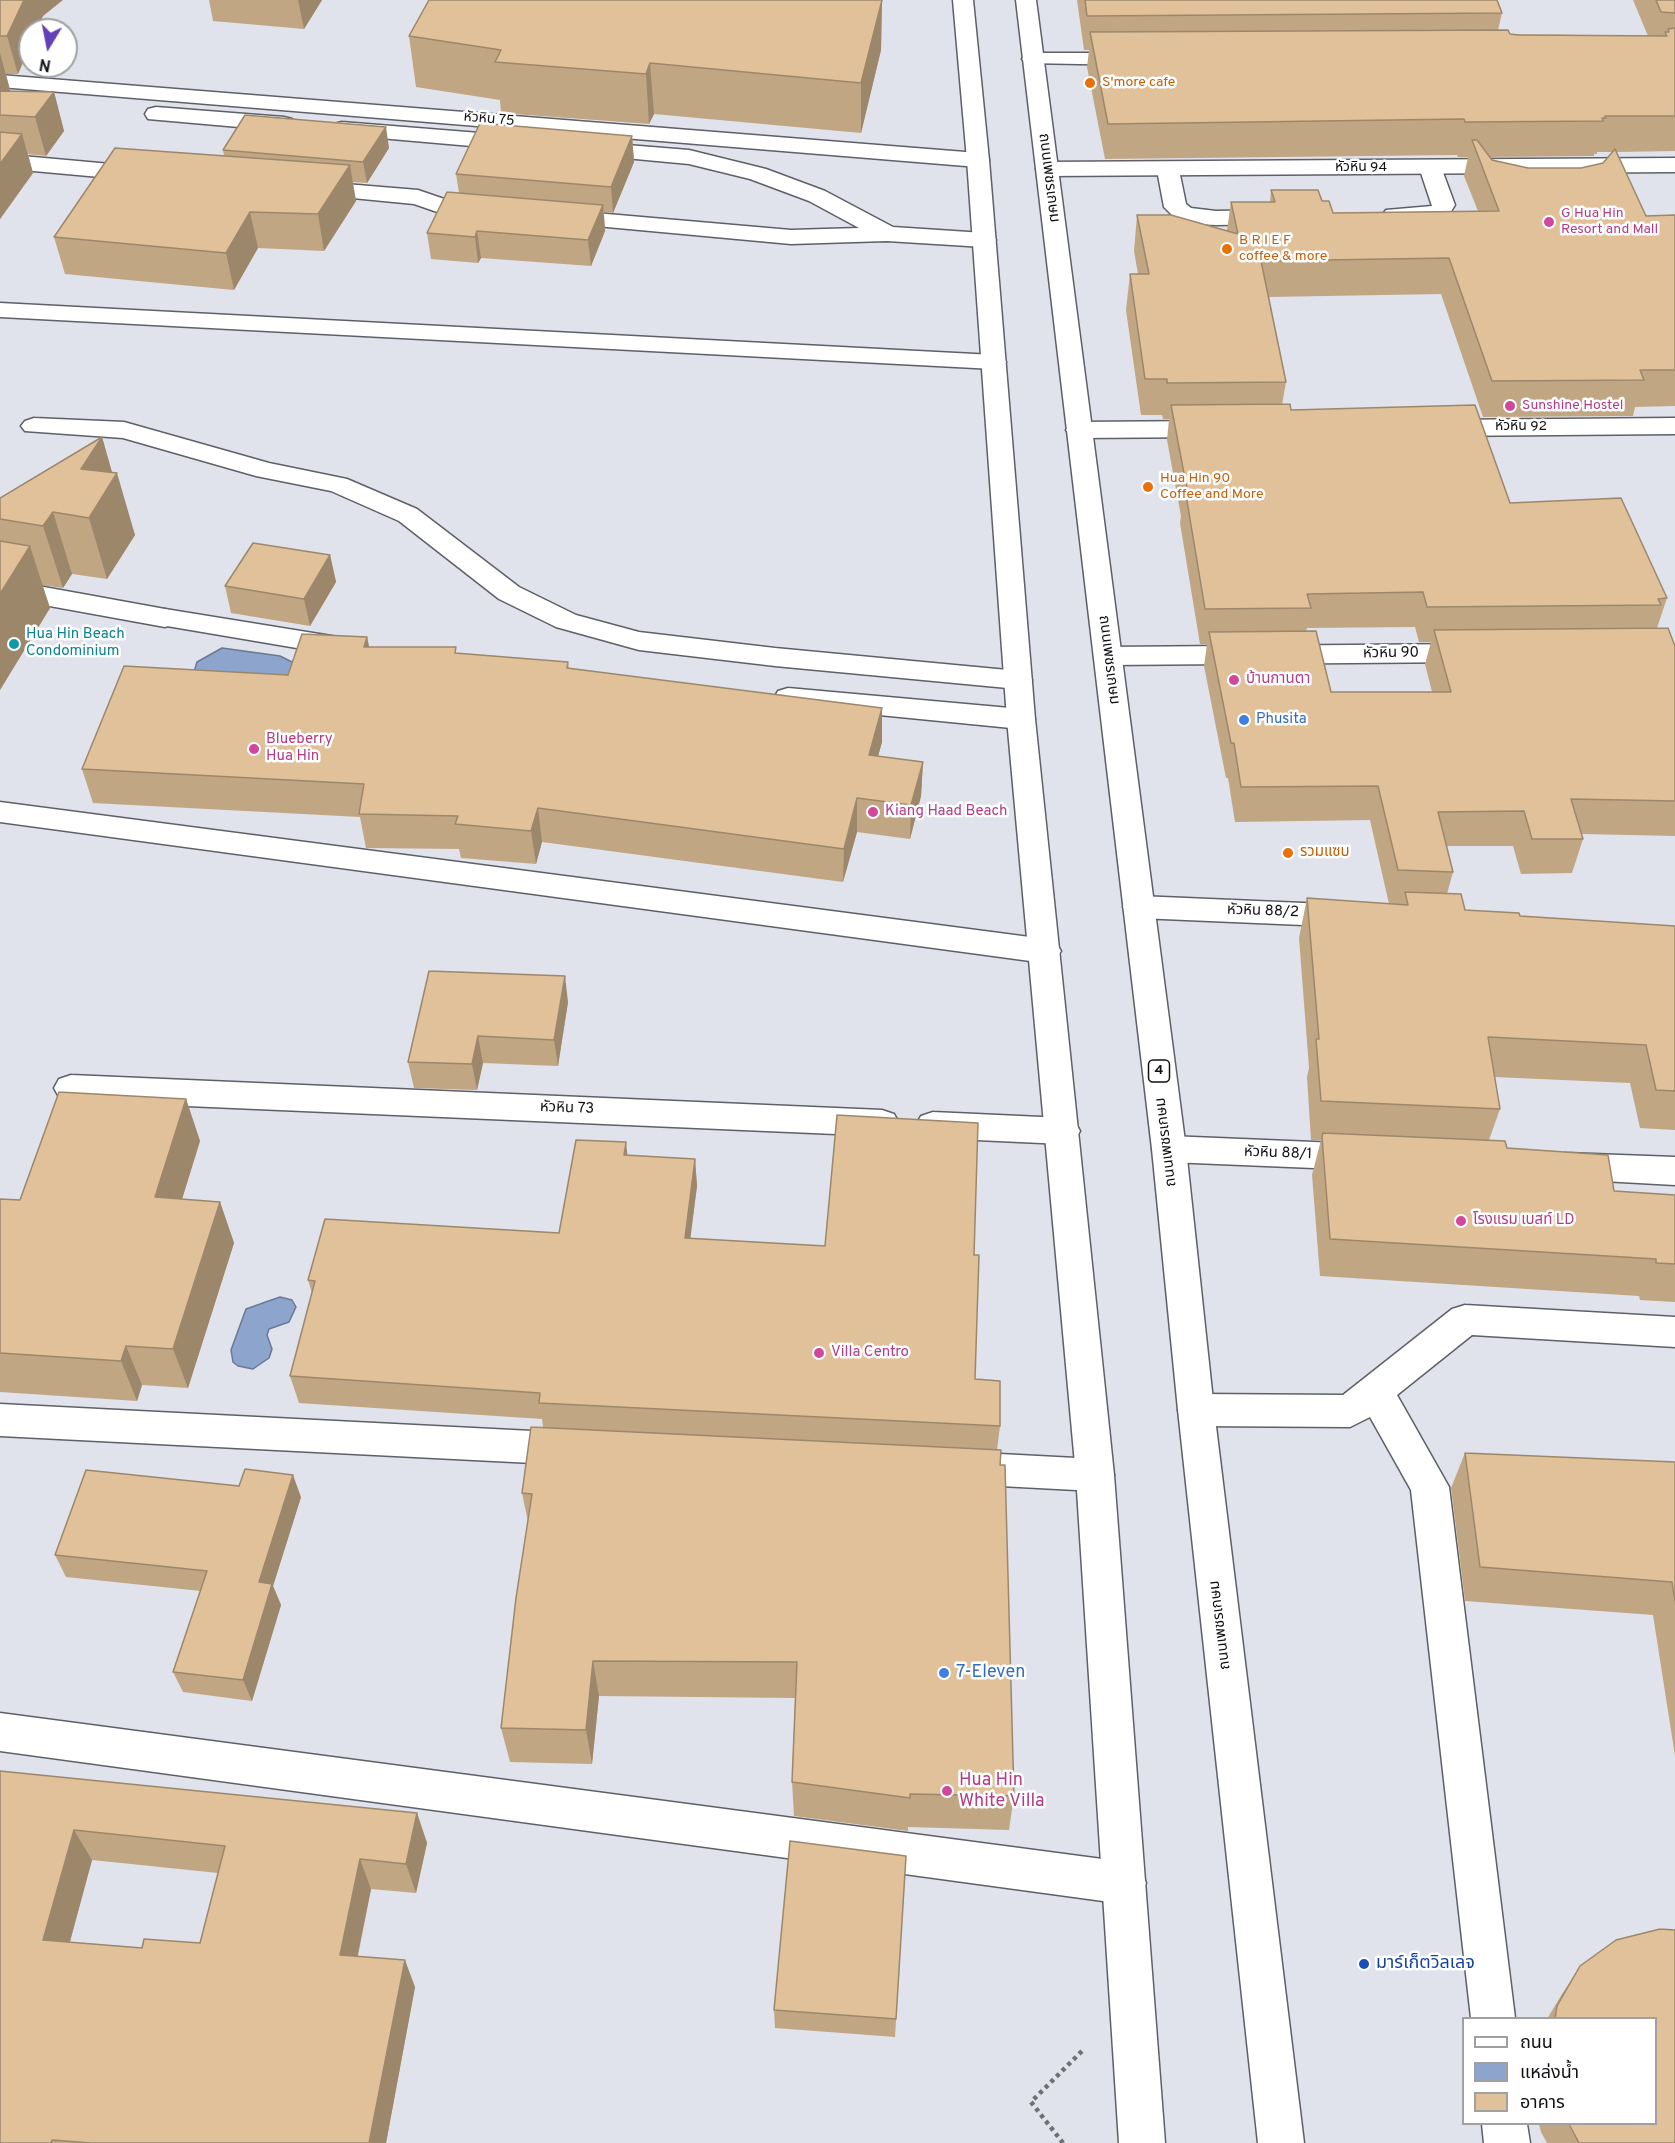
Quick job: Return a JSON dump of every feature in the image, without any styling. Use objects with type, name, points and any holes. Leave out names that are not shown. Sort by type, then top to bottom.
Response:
[{"type":"street","points":[[963,0],[978,160],[1021,719],[1064,1131],[1095,1475],[1142,2143]]},
{"type":"street","name":"ถนนเพชรเกษม","points":[[1026,0],[1169,1149],[1196,1410],[1281,2143]]},
{"type":"street","points":[[1033,59],[1152,58]]},
{"type":"street","name":"หัวหิน 75","points":[[0,81],[978,160]]},
{"type":"street","points":[[156,114],[689,157],[758,174],[817,196],[887,234]]},
{"type":"street","points":[[0,161],[167,176]]},
{"type":"street","name":"หัวหิน 94","points":[[1047,169],[1675,165]]},
{"type":"street","points":[[1585,191],[1593,183],[1590,166]]},
{"type":"street","points":[[1369,216],[1429,215],[1440,212],[1444,205],[1430,167]]},
{"type":"street","points":[[1478,168],[1493,188]]},
{"type":"street","points":[[1168,170],[1175,207],[1183,213],[1195,217],[1216,218],[1298,217]]},
{"type":"street","points":[[287,186],[418,197],[446,208],[506,213]]},
{"type":"street","points":[[541,216],[791,237],[887,234],[984,240]]},
{"type":"street","points":[[0,310],[994,362]]},
{"type":"street","points":[[34,426],[124,430],[266,470],[338,485],[408,515],[509,593],[566,621],[639,640],[775,657],[1018,680]]},
{"type":"street","name":"หัวหิน 92","points":[[1412,428],[1675,426]]},
{"type":"street","points":[[1079,430],[1233,429]]},
{"type":"street","points":[[0,588],[165,618],[365,650]]},
{"type":"street","name":"หัวหิน 90","points":[[1107,656],[1496,653]]},
{"type":"street","points":[[761,696],[1021,719]]},
{"type":"street","points":[[0,812],[1045,951]]},
{"type":"street","name":"หัวหิน 88/2","points":[[1139,907],[1380,917]]},
{"type":"street","name":"หัวหิน 73","points":[[71,1088],[1064,1131]]},
{"type":"street","name":"หัวหิน 88/1","points":[[1169,1149],[1394,1159]]},
{"type":"street","points":[[1534,1165],[1675,1171]]},
{"type":"street","points":[[1196,1410],[1350,1412],[1465,1320],[1675,1332]]},
{"type":"street","points":[[1375,1392],[1430,1487],[1493,2017]]},
{"type":"street","points":[[0,1420],[607,1450]]},
{"type":"street","points":[[928,1467],[1095,1475]]},
{"type":"street","points":[[0,1732],[1125,1883]]},
{"type":"street","points":[[1505,2125],[1507,2143]]},
{"type":"path","points":[[1031,2102],[1063,2143]]},
{"type":"water","points":[[222,648],[280,656],[300,666],[296,675],[193,675],[197,662]]},
{"type":"water","points":[[280,1297],[292,1300],[296,1307],[289,1322],[269,1329],[267,1335],[272,1349],[269,1358],[253,1369],[238,1366],[233,1362],[231,1350],[246,1309]]},
{"type":"building","points":[[0,0],[24,0],[7,36],[0,36]]},
{"type":"building","points":[[429,0],[882,0],[861,83],[650,63],[646,74],[495,62],[501,50],[409,36]]},
{"type":"building","points":[[1085,0],[1497,0],[1502,13],[1087,16]]},
{"type":"building","points":[[1656,0],[1675,0],[1675,13],[1661,12]]},
{"type":"building","points":[[1675,28],[1675,116],[1605,116],[1606,118],[1602,118],[1603,121],[1465,122],[1464,119],[1108,124],[1090,32],[1508,30],[1510,34],[1518,35],[1667,36],[1665,32],[1669,32],[1668,29]]},
{"type":"building","points":[[0,91],[54,92],[35,117],[0,115]]},
{"type":"building","points":[[245,115],[386,127],[363,162],[223,150]]},
{"type":"building","points":[[480,123],[632,136],[611,187],[456,174]]},
{"type":"building","points":[[0,132],[22,134],[0,164]]},
{"type":"building","points":[[1472,140],[1477,140],[1492,160],[1528,168],[1581,168],[1603,163],[1615,149],[1646,216],[1675,215],[1675,370],[1640,370],[1644,380],[1492,381],[1449,258],[1261,261],[1286,382],[1167,383],[1167,379],[1145,379],[1130,274],[1149,274],[1137,215],[1171,215],[1238,234],[1231,202],[1275,202],[1271,190],[1318,190],[1322,201],[1329,201],[1333,213],[1499,211]]},
{"type":"building","points":[[115,148],[350,165],[318,214],[250,212],[226,253],[54,237]]},
{"type":"building","points":[[447,192],[603,205],[588,240],[477,231],[475,237],[427,233]]},
{"type":"building","points":[[1290,404],[1291,410],[1475,405],[1510,503],[1621,498],[1667,598],[1658,599],[1661,605],[1427,607],[1423,592],[1307,594],[1311,608],[1205,609],[1185,489],[1187,489],[1171,405]]},
{"type":"building","points":[[102,437],[81,469],[117,473],[89,518],[53,512],[43,526],[0,519],[0,498]]},
{"type":"building","points":[[0,541],[30,546],[0,594]]},
{"type":"building","points":[[253,543],[330,555],[304,599],[225,586]]},
{"type":"building","points":[[1668,628],[1675,646],[1675,801],[1571,799],[1583,839],[1532,839],[1524,811],[1438,812],[1453,872],[1398,870],[1378,786],[1241,787],[1234,743],[1231,743],[1209,632],[1316,631],[1331,692],[1451,692],[1434,630]]},
{"type":"building","points":[[302,634],[367,637],[364,647],[456,647],[455,653],[568,662],[567,668],[882,708],[869,755],[923,762],[911,805],[857,798],[844,849],[538,808],[531,831],[455,824],[458,816],[359,814],[364,784],[82,769],[124,666],[288,675]]},
{"type":"building","points":[[1405,892],[1461,894],[1465,910],[1519,913],[1520,916],[1675,926],[1675,1091],[1656,1090],[1646,1045],[1488,1037],[1500,1109],[1321,1101],[1316,1039],[1319,1039],[1307,898],[1408,905]]},
{"type":"building","points":[[429,971],[565,976],[554,1040],[478,1036],[472,1064],[408,1062]]},
{"type":"building","points":[[59,1092],[186,1099],[155,1197],[220,1202],[173,1349],[126,1346],[121,1361],[0,1353],[0,1199],[20,1200]]},
{"type":"building","points":[[837,1115],[978,1123],[974,1255],[979,1255],[975,1379],[1000,1381],[1000,1426],[539,1403],[540,1393],[290,1376],[315,1281],[308,1280],[325,1219],[559,1233],[576,1140],[626,1142],[624,1155],[695,1159],[685,1238],[825,1246]]},
{"type":"building","points":[[1323,1133],[1505,1141],[1507,1148],[1608,1155],[1614,1191],[1675,1195],[1675,1264],[1656,1263],[1656,1259],[1330,1239]]},
{"type":"building","points":[[531,1427],[1001,1450],[1000,1465],[1005,1465],[1014,1796],[910,1794],[910,1798],[792,1782],[797,1662],[593,1661],[586,1730],[501,1728],[516,1598],[532,1494],[522,1493]]},
{"type":"building","points":[[1465,1453],[1675,1462],[1675,1601],[1672,1582],[1480,1567]]},
{"type":"building","points":[[245,1469],[293,1475],[259,1582],[272,1584],[243,1680],[173,1672],[207,1571],[55,1555],[86,1470],[239,1486]]},
{"type":"building","points":[[0,1771],[417,1813],[406,1864],[360,1859],[340,1955],[405,1960],[369,2143],[91,2143],[52,2140],[51,2143],[0,2143]],"holes":[[[74,1830],[225,1846],[200,1943],[144,1939],[142,1948],[43,1940]]]},
{"type":"building","points":[[790,1841],[906,1856],[896,2019],[774,2010]]},
{"type":"building","points":[[1660,1929],[1675,1930],[1675,2143],[1579,2143],[1570,2125],[1657,2125],[1657,2017],[1555,2017],[1557,2006],[1580,1966],[1616,1940]]},
{"type":"place","name":"S'more cafe","points":[[1090,83]]},
{"type":"place","name":"G Hua Hin Resort and Mall","points":[[1549,222]]},
{"type":"place","name":"B R I E F coffee & more","points":[[1227,249]]},
{"type":"place","name":"Sunshine Hostel","points":[[1510,406]]},
{"type":"place","name":"Hua Hin 90 Coffee and More","points":[[1148,487]]},
{"type":"place","name":"Hua Hin Beach Condominium","points":[[14,644]]},
{"type":"place","name":"บ้านกานตา","points":[[1234,680]]},
{"type":"place","name":"Phusita","points":[[1244,720]]},
{"type":"place","name":"Blueberry Hua Hin","points":[[254,749]]},
{"type":"place","name":"Kiang Haad Beach","points":[[873,812]]},
{"type":"place","name":"รวมแซบ","points":[[1288,853]]},
{"type":"place","name":"โรงแรม เบสท์ LD","points":[[1461,1221]]},
{"type":"place","name":"Villa Centro","points":[[819,1353]]},
{"type":"place","name":"7-Eleven","points":[[944,1673]]},
{"type":"place","name":"Hua Hin White Villa","points":[[947,1791]]},
{"type":"place","name":"มาร์เก็ตวิลเลจ","points":[[1364,1964]]}]
